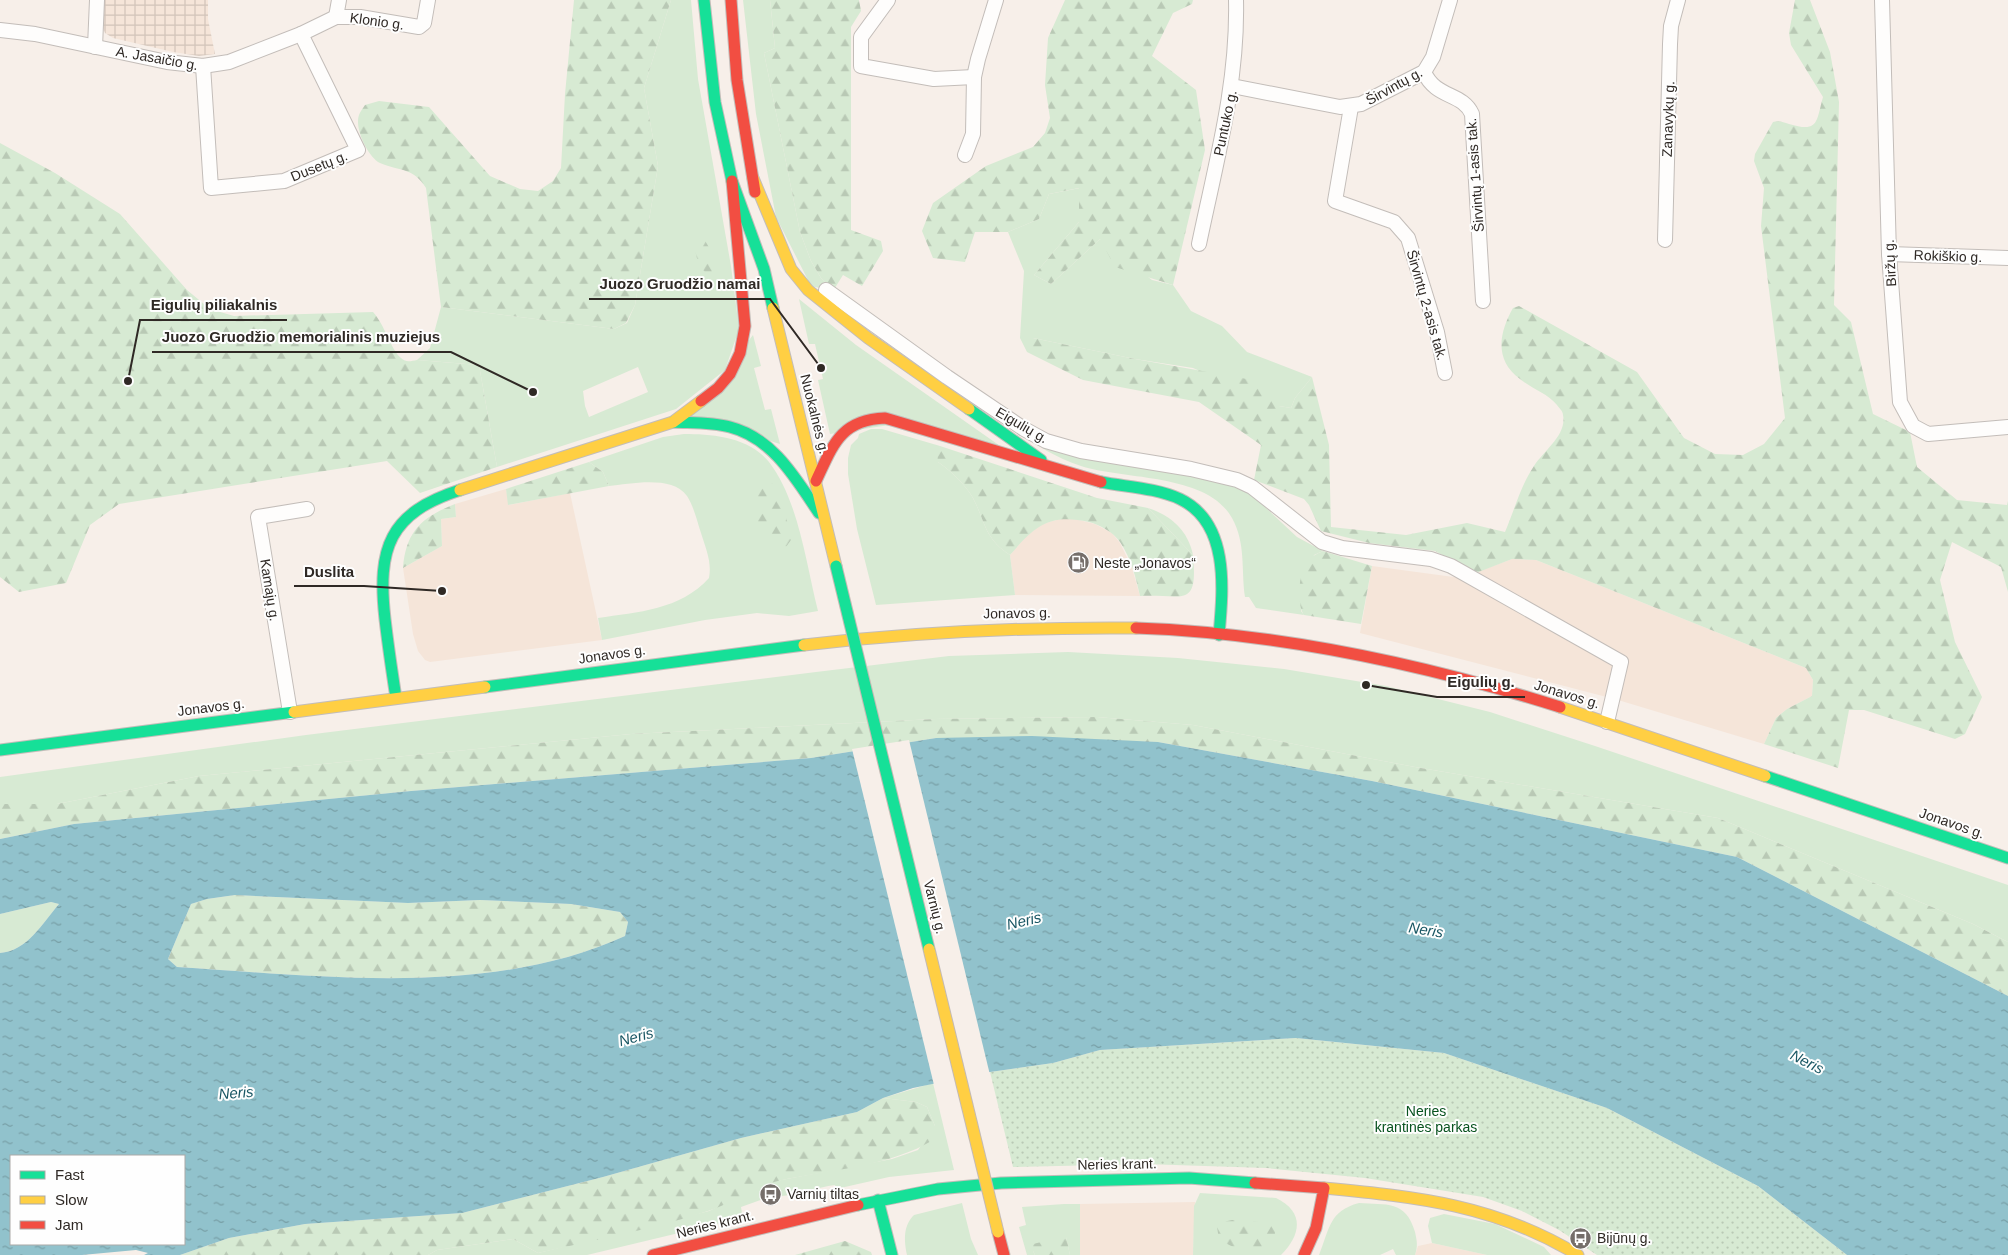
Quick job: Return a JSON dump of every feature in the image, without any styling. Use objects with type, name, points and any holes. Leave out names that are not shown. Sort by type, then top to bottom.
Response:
[{"type":"main road","name":"Nuokalnės g.","points":[[704,0],[715,102],[732,182],[764,269],[836,566]]},
{"type":"main road","name":"Nuokalnės g.","points":[[731,0],[738,80],[753,178],[764,269]]},
{"type":"main road","points":[[753,178],[790,270],[820,302],[872,332],[1050,466]]},
{"type":"main road","points":[[396,698],[383,606],[381,568],[389,542],[408,515],[435,498],[673,422],[718,388],[730,374],[740,353],[745,326],[732,182]]},
{"type":"main road","points":[[816,481],[844,430],[851,424],[872,418],[885,418],[1024,461],[1050,466],[1087,478],[1176,497],[1199,513],[1209,527],[1220,562],[1222,600],[1219,635]]},
{"type":"main road","points":[[673,422],[730,427],[760,441],[782,460],[826,523]]},
{"type":"main road","name":"Varnių g.","points":[[836,566],[1004,1255]]},
{"type":"main road","name":"Jonavos g.","points":[[0,750],[656,664],[920,633],[1020,627],[1116,628],[1219,635],[1317,648],[1416,667],[1489,686],[1607,722],[2008,858]]},
{"type":"main road","name":"Neries krant.","points":[[652,1255],[878,1200],[938,1189],[1039,1181],[1189,1178],[1403,1195],[1461,1205],[1498,1215],[1536,1230],[1578,1255]]},
{"type":"main road","points":[[1304,1255],[1316,1228],[1324,1188]]},
{"type":"main road","points":[[878,1200],[892,1255]]},
{"type":"street","points":[[95,47],[97,0]]},
{"type":"street","points":[[336,17],[339,0]]},
{"type":"street","name":"Klonio g.","points":[[336,17],[360,17],[419,27],[424,23],[428,0]]},
{"type":"street","points":[[888,0],[861,37],[861,66],[934,79],[974,77]]},
{"type":"street","points":[[965,155],[972,134],[974,77],[996,0]]},
{"type":"street","name":"Puntuko g.","points":[[1199,244],[1232,86],[1236,54],[1236,0]]},
{"type":"street","name":"Širvintų g.","points":[[1232,86],[1351,107],[1361,104],[1424,72],[1433,57],[1450,0]]},
{"type":"street","name":"Zanavykų g.","points":[[1665,240],[1670,44],[1673,18],[1678,0]]},
{"type":"street","name":"Biržų g.","points":[[1882,0],[1889,254],[1900,402],[1913,426],[1928,434],[2008,427]]},
{"type":"street","name":"A. Jasaičio g.","points":[[0,30],[35,34],[167,62],[203,66],[229,62],[301,34],[336,17]]},
{"type":"street","name":"Dusetų g.","points":[[203,66],[211,188],[284,181],[358,150],[301,34]]},
{"type":"street","name":"Širvintų 1-asis tak.","points":[[1424,72],[1433,87],[1465,104],[1472,114],[1483,301]]},
{"type":"street","name":"Širvintų 2-asis tak.","points":[[1351,107],[1335,201],[1394,222],[1408,238],[1436,332],[1445,373]]},
{"type":"street","name":"Rokiškio g.","points":[[1889,254],[2008,258]]},
{"type":"street","name":"Eigulių g.","points":[[826,290],[872,332],[1024,429],[1046,441],[1081,451],[1191,469],[1237,480],[1252,487],[1322,542],[1342,548],[1431,560],[1451,566],[1512,599],[1621,662],[1607,722]]},
{"type":"street","name":"Kamajų g.","points":[[290,712],[258,517],[306,509]]},
{"type":"street","points":[[676,1255],[694,1244]]},
{"type":"shaded area","points":[[103,0],[208,0],[208,19],[215,54],[199,56],[173,52],[113,38],[105,33],[103,28]]},
{"type":"shaded area","points":[[506,489],[509,505],[570,493],[602,640],[430,662],[425,660],[418,651],[413,634],[403,568],[442,546],[441,519],[456,517],[455,504]]},
{"type":"shaded area","points":[[1067,517],[1095,524],[1112,533],[1120,543],[1132,568],[1140,596],[1015,595],[1010,555],[1026,536],[1042,524]]},
{"type":"shaded area","points":[[1512,559],[1536,560],[1806,668],[1813,680],[1812,696],[1787,709],[1776,718],[1764,744],[1618,700],[1360,633],[1372,566],[1461,578]]},
{"type":"shaded area","points":[[1195,1202],[1193,1255],[1080,1255],[1080,1204]]},
{"type":"shaded area","points":[[1432,1243],[1487,1255],[1415,1255],[1418,1246]]},
{"type":"green space","points":[[574,0],[671,0],[644,88],[658,166],[635,305],[626,323],[614,329],[441,307],[426,188],[411,173],[387,166],[375,160],[360,134],[358,127],[359,114],[365,105],[379,101],[429,107],[490,176],[520,189],[538,191],[553,181],[561,168],[565,94]]},
{"type":"green space","points":[[671,0],[691,0],[698,79],[731,266],[739,329],[725,370],[676,409],[497,467],[479,365],[417,360],[430,348],[441,307],[614,329],[627,323],[635,305],[658,166],[644,88]],"holes":[[[638,367],[648,392],[589,417],[583,391]]]},
{"type":"green space","points":[[743,0],[770,0],[775,48],[764,53],[800,232],[811,261],[821,278],[833,291],[811,286],[776,217],[756,114]]},
{"type":"green space","points":[[770,0],[859,0],[861,11],[851,27],[851,230],[881,241],[883,251],[862,286],[843,275],[833,291],[821,278],[811,261],[800,232],[764,53],[775,48]]},
{"type":"green space","points":[[1065,0],[1193,0],[1192,4],[1173,13],[1152,56],[1196,90],[1205,150],[1173,285],[1115,267],[1100,239],[1051,284],[1034,275],[1079,222],[1079,188],[1049,194],[1039,219],[1008,232],[975,232],[965,262],[933,258],[922,231],[933,203],[986,166],[1033,147],[1045,133],[1050,118],[1045,85],[1048,38]]},
{"type":"green space","points":[[1795,0],[1810,0],[1830,52],[1839,102],[1834,305],[1851,322],[1873,414],[1910,432],[1917,467],[1957,500],[2007,505],[2008,501],[2008,592],[2001,567],[1952,542],[1940,580],[1955,642],[1982,697],[1965,734],[1955,739],[1864,710],[1849,710],[1838,768],[1764,744],[1776,718],[1787,709],[1812,696],[1813,680],[1806,668],[1536,560],[1512,559],[1476,573],[1435,551],[1369,543],[1321,531],[1309,505],[1304,499],[1254,480],[1261,445],[1199,402],[1083,380],[1027,352],[1020,338],[1033,338],[1258,381],[1277,389],[1279,406],[1291,408],[1295,398],[1312,377],[1329,445],[1331,527],[1406,535],[1467,523],[1505,532],[1529,473],[1558,436],[1563,422],[1562,412],[1557,405],[1549,397],[1512,372],[1506,363],[1503,355],[1502,336],[1513,308],[1519,306],[1637,372],[1684,438],[1715,454],[1743,455],[1764,444],[1785,418],[1761,226],[1764,188],[1754,161],[1755,154],[1773,122],[1777,121],[1806,127],[1815,123],[1823,97],[1791,45],[1789,33]]},
{"type":"green space","points":[[0,143],[55,173],[120,214],[187,290],[210,309],[234,316],[373,312],[397,354],[405,361],[417,360],[479,365],[497,467],[420,493],[387,461],[119,504],[90,525],[66,583],[19,592],[0,577]]},
{"type":"green space","points":[[1080,188],[1079,222],[1034,275],[1051,284],[1100,239],[1152,280],[1173,285],[1191,311],[1222,326],[1247,352],[1312,377],[1295,398],[1291,408],[1279,406],[1193,368],[1135,359],[1033,338],[1020,338],[1024,271],[1008,232],[1039,219],[1049,194]]},
{"type":"green space","points":[[696,238],[703,238],[710,250],[713,259],[712,273],[705,272],[699,266],[693,243]]},
{"type":"green space","points":[[799,299],[856,345],[1003,448],[916,421],[830,434],[818,380],[823,379],[815,344],[809,344]]},
{"type":"green space","points":[[753,335],[761,366],[754,368],[765,410],[771,409],[780,444],[690,416]]},
{"type":"green space","points":[[871,429],[882,429],[940,446],[938,462],[966,487],[990,536],[1001,549],[1010,555],[1015,595],[876,605],[857,529],[848,474],[848,458],[851,445],[858,438],[859,434]]},
{"type":"green space","points":[[1017,431],[1232,482],[1250,493],[1297,537],[1323,551],[1314,555],[1301,611],[1304,615],[1256,608],[1249,597],[1245,597],[1239,537],[1232,518],[1220,503],[1204,493],[1185,485],[1081,466],[1048,451]]},
{"type":"green space","points":[[684,434],[718,436],[741,442],[761,454],[769,462],[788,495],[795,514],[818,611],[789,616],[757,613],[705,620],[602,640],[598,618],[658,608],[685,597],[698,589],[709,578],[710,566],[707,550],[693,509],[687,496],[680,489],[672,485],[651,482],[609,486],[603,472],[589,462],[663,437]]},
{"type":"green space","points":[[940,446],[1097,498],[1148,508],[1193,555],[1193,584],[1190,591],[1185,595],[1177,596],[1140,596],[1130,561],[1120,542],[1106,529],[1089,522],[1063,519],[1044,524],[1027,536],[1010,555],[1001,549],[990,536],[966,487],[938,462],[937,453]]},
{"type":"green space","points":[[589,462],[603,472],[609,486],[508,505],[506,489]]},
{"type":"green space","points":[[762,479],[771,481],[786,516],[791,540],[783,551],[771,550],[763,536],[758,521],[753,490]]},
{"type":"green space","points":[[455,504],[456,517],[441,519],[442,546],[403,568],[408,544],[418,527],[433,514]]},
{"type":"green space","points":[[1148,508],[1164,515],[1178,526],[1191,546],[1193,555]]},
{"type":"green space","points":[[1323,551],[1372,566],[1361,624],[1304,615],[1300,605],[1302,570],[1308,560]]},
{"type":"green space","points":[[1068,652],[1178,658],[1284,669],[1386,686],[1490,712],[2008,885],[2008,942],[1973,924],[1718,818],[1415,767],[1193,725],[1097,717],[935,719],[631,734],[199,776],[57,804],[0,804],[0,777],[306,735],[949,656]]},
{"type":"green space","points":[[1097,717],[1193,725],[1415,767],[1718,818],[1973,924],[2008,942],[2008,996],[1737,857],[1372,781],[1158,742],[936,738],[811,758],[411,791],[74,824],[0,839],[0,804],[57,804],[199,776],[631,734],[935,719]]},
{"type":"green space","points":[[235,895],[408,903],[480,900],[571,904],[620,912],[628,922],[625,936],[573,956],[518,968],[462,975],[404,978],[289,975],[177,967],[168,959],[191,904],[207,899]]},
{"type":"green space","points":[[51,902],[59,904],[26,942],[10,951],[0,953],[0,914]]},
{"type":"green space","name":"Neries krantinės parkas","points":[[1296,1038],[1444,1053],[1607,1108],[1758,1186],[1847,1255],[1597,1255],[1559,1230],[1522,1211],[1483,1197],[1365,1178],[1266,1168],[1144,1164],[1013,1167],[990,1072],[1053,1063],[1100,1050]]},
{"type":"green space","points":[[933,1083],[954,1170],[889,1177],[836,1189],[835,1185],[789,1195],[782,1196],[780,1193],[741,1207],[742,1213],[729,1221],[587,1255],[428,1255],[437,1250],[513,1239],[538,1253],[709,1211],[756,1188],[776,1181],[892,1159],[918,1150],[935,1126],[927,1107],[916,1102],[883,1098]]},
{"type":"green space","points":[[883,1098],[916,1102],[927,1107],[935,1126],[935,1139],[917,1149],[898,1156],[878,1162],[778,1181],[760,1187],[708,1211],[602,1239],[538,1253],[513,1239],[437,1250],[428,1255],[180,1255],[229,1238],[305,1224],[462,1213],[603,1177],[741,1138],[857,1112]]},
{"type":"green space","points":[[1200,1193],[1276,1198],[1292,1210],[1296,1217],[1296,1232],[1293,1240],[1281,1255],[1193,1255],[1194,1206]]},
{"type":"green space","points":[[962,1203],[971,1239],[978,1255],[907,1255],[905,1234],[910,1219],[914,1215]]},
{"type":"green space","points":[[1359,1203],[1394,1206],[1406,1214],[1416,1235],[1417,1246],[1415,1255],[1396,1255],[1393,1249],[1380,1255],[1319,1255],[1336,1216],[1349,1206]]},
{"type":"green space","points":[[1080,1204],[1080,1255],[1070,1255],[1066,1237],[1033,1251],[1035,1255],[1027,1255],[1019,1227],[1026,1225],[1022,1207]]},
{"type":"green space","points":[[1444,1214],[1495,1224],[1544,1247],[1551,1255],[1487,1255],[1432,1243],[1428,1226],[1430,1218]]},
{"type":"green space","points":[[1232,1220],[1272,1223],[1275,1229],[1275,1243],[1268,1247],[1254,1250],[1233,1247],[1219,1239],[1217,1227],[1223,1222]]},
{"type":"green space","points":[[1066,1236],[1070,1255],[1035,1255],[1033,1244]]},
{"type":"green space","points":[[845,1241],[871,1252],[872,1255],[795,1255]]},
{"type":"water","name":"Neris","points":[[1032,736],[1158,742],[1372,781],[1737,857],[2008,996],[2008,1255],[1847,1255],[1758,1186],[1607,1108],[1444,1053],[1296,1038],[1100,1050],[1053,1063],[990,1072],[913,1088],[883,1098],[857,1112],[741,1138],[603,1177],[462,1213],[305,1224],[229,1238],[180,1255],[144,1255],[148,1253],[136,1250],[82,1255],[0,1255],[0,953],[10,951],[26,942],[59,904],[51,902],[0,914],[0,839],[74,824],[411,791],[811,758],[936,738]],"holes":[[[235,895],[408,903],[480,900],[571,904],[620,912],[628,922],[625,936],[573,956],[518,968],[462,975],[404,978],[289,975],[177,967],[168,959],[191,904],[207,899]]]},
{"type":"pier","points":[[909,740],[990,1075],[934,1085],[852,749]]},
{"type":"traffic: fast","points":[[704,0],[715,102],[732,181],[764,269],[773,308]]},
{"type":"traffic: fast","points":[[969,409],[1041,460]]},
{"type":"traffic: fast","points":[[673,422],[723,425],[745,432],[759,440],[782,461],[819,513]]},
{"type":"traffic: fast","points":[[1101,482],[1171,495],[1196,510],[1208,524],[1220,559],[1222,579],[1219,635]]},
{"type":"traffic: fast","points":[[396,698],[383,594],[383,572],[386,553],[393,536],[403,522],[417,510],[436,499],[460,490]]},
{"type":"traffic: fast","points":[[836,566],[929,949]]},
{"type":"traffic: fast","points":[[485,687],[804,645]]},
{"type":"traffic: fast","points":[[0,750],[294,712]]},
{"type":"traffic: fast","points":[[1765,776],[2008,858]]},
{"type":"traffic: fast","points":[[858,1205],[938,1189],[1001,1183],[1189,1178],[1255,1183]]},
{"type":"traffic: fast","points":[[878,1200],[892,1255]]},
{"type":"traffic: slow","points":[[753,178],[791,269],[808,290],[868,338],[969,409]]},
{"type":"traffic: slow","points":[[773,308],[836,566]]},
{"type":"traffic: slow","points":[[460,490],[673,422],[701,401]]},
{"type":"traffic: slow","points":[[804,645],[970,631],[1136,628]]},
{"type":"traffic: slow","points":[[294,712],[485,687]]},
{"type":"traffic: slow","points":[[1560,707],[1765,776]]},
{"type":"traffic: slow","points":[[929,949],[998,1232]]},
{"type":"traffic: slow","points":[[1324,1188],[1392,1195],[1456,1206],[1517,1225],[1547,1238],[1578,1255]]},
{"type":"traffic: jam","points":[[731,0],[737,80],[755,192]]},
{"type":"traffic: jam","points":[[701,401],[718,388],[730,374],[740,353],[745,326],[732,181]]},
{"type":"traffic: jam","points":[[816,481],[833,446],[848,429],[870,420],[885,418],[1101,482]]},
{"type":"traffic: jam","points":[[1136,628],[1244,636],[1351,653],[1456,677],[1560,707]]},
{"type":"traffic: jam","points":[[1255,1183],[1324,1188],[1316,1228],[1304,1255]]},
{"type":"traffic: jam","points":[[653,1255],[858,1205]]},
{"type":"traffic: jam","points":[[998,1232],[1004,1255]]},
{"type":"place","name":"Juozo Gruodžio namai","points":[[821,368]]},
{"type":"place","name":"Eigulių piliakalnis","points":[[128,381]]},
{"type":"place","name":"Juozo Gruodžio memorialinis muziejus","points":[[533,392]]},
{"type":"place","name":"Neste „Jonavos“","points":[[1078,563]]},
{"type":"place","name":"Duslita","points":[[442,591]]},
{"type":"place","name":"Eigulių g.","points":[[1366,685]]},
{"type":"place","name":"Varnių tiltas","points":[[771,1194]]},
{"type":"place","name":"Bijūnų g.","points":[[1581,1238]]}]
